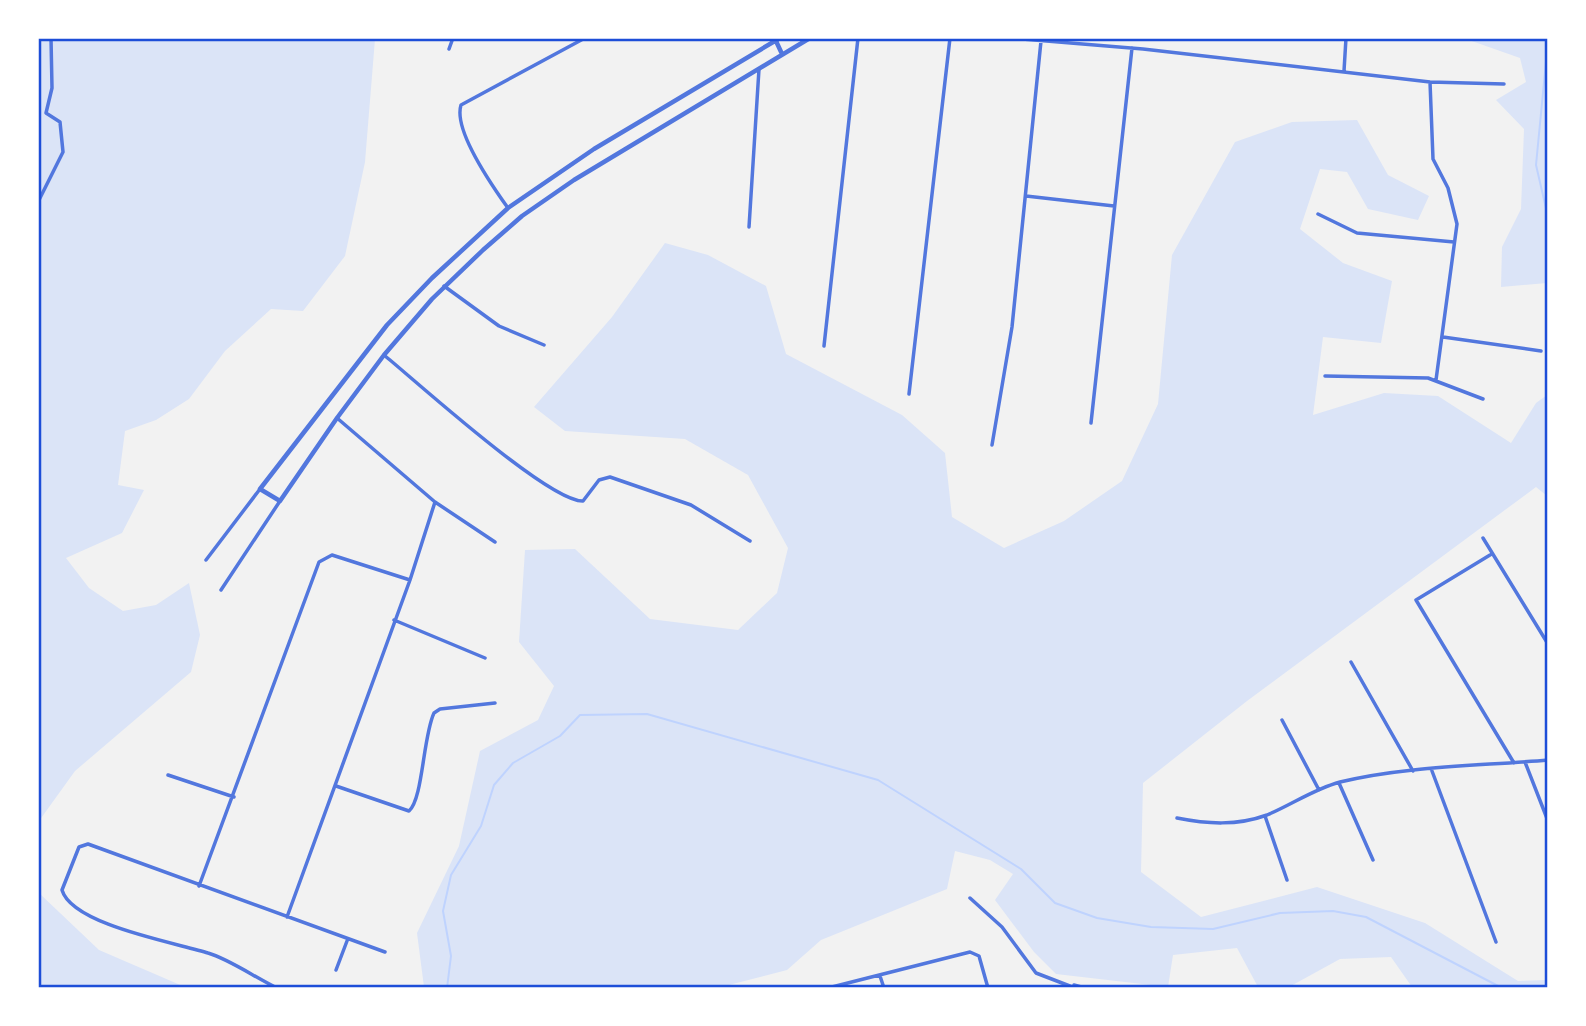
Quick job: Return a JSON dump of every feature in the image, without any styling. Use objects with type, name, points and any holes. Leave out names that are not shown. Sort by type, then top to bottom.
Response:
[{"type":"street","points":[[38,202],[63,152],[60,122],[46,113],[52,88],[51,38]]},
{"type":"street","points":[[449,50],[453,38]]},
{"type":"street","points":[[508,208],[488,180],[459,121],[461,105],[585,38]]},
{"type":"street","points":[[221,590],[337,418],[384,355],[444,286],[522,216],[810,38]]},
{"type":"street","points":[[824,345],[858,38]]},
{"type":"street","points":[[909,394],[950,38]]},
{"type":"street","points":[[1012,38],[1132,48],[1430,82],[1504,84]]},
{"type":"street","points":[[1089,45],[1090,38]]},
{"type":"street","points":[[1344,72],[1346,38]]},
{"type":"street","points":[[206,560],[387,325],[432,278],[508,208],[594,149],[778,40],[782,54]]},
{"type":"street","points":[[992,445],[1012,327],[1041,41]]},
{"type":"street","points":[[1091,423],[1132,48]]},
{"type":"street","points":[[749,227],[759,68]]},
{"type":"street","points":[[1430,82],[1431,148],[1437,169],[1455,208],[1455,242],[1436,380]]},
{"type":"street","points":[[1026,197],[1114,206]]},
{"type":"street","points":[[1318,214],[1357,233],[1455,242]]},
{"type":"street","points":[[444,286],[499,326],[544,345]]},
{"type":"street","points":[[1443,337],[1541,351]]},
{"type":"street","points":[[384,355],[538,480],[571,499],[583,501],[600,480],[610,477],[691,505],[750,541]]},
{"type":"street","points":[[1325,376],[1436,380],[1483,399]]},
{"type":"street","points":[[337,418],[435,502],[495,542]]},
{"type":"street","points":[[260,489],[280,501]]},
{"type":"street","points":[[287,917],[410,580],[435,502]]},
{"type":"street","points":[[1483,538],[1548,644]]},
{"type":"street","points":[[199,886],[319,562],[332,555],[410,580]]},
{"type":"street","points":[[1490,555],[1416,600],[1514,763]]},
{"type":"street","points":[[394,620],[485,658]]},
{"type":"street","points":[[1351,662],[1413,771]]},
{"type":"street","points":[[336,786],[410,811],[416,803],[421,761],[434,713],[440,709],[495,703]]},
{"type":"street","points":[[1282,720],[1319,790]]},
{"type":"street","points":[[1177,818],[1209,825],[1265,816],[1339,783],[1413,771],[1548,760]]},
{"type":"street","points":[[1525,762],[1548,821]]},
{"type":"street","points":[[1432,771],[1496,942]]},
{"type":"street","points":[[168,775],[234,797]]},
{"type":"street","points":[[1339,783],[1373,860]]},
{"type":"street","points":[[1265,816],[1287,880]]},
{"type":"street","points":[[276,988],[211,953],[112,927],[79,907],[64,896],[62,890],[79,848],[84,844],[347,941],[385,952]]},
{"type":"street","points":[[970,898],[1002,927],[1036,973],[1060,984],[1085,988]]},
{"type":"street","points":[[336,970],[347,941]]},
{"type":"street","points":[[828,988],[975,952],[988,988]]},
{"type":"street","points":[[880,975],[884,988]]},
{"type":"shaded area","points":[[41,39],[375,39],[365,162],[345,256],[303,311],[271,309],[225,351],[189,399],[156,420],[125,431],[118,485],[144,490],[122,533],[66,558],[89,588],[123,611],[156,605],[189,583],[200,635],[191,672],[75,771],[39,821]]},
{"type":"shaded area","points":[[1466,39],[1547,39],[1547,283],[1501,287],[1502,247],[1521,209],[1524,129],[1496,100],[1526,82],[1520,58]]},
{"type":"shaded area","points":[[1357,120],[1388,175],[1429,196],[1418,220],[1368,209],[1347,172],[1320,169],[1300,229],[1343,263],[1392,281],[1381,343],[1323,337],[1313,415],[1384,393],[1438,396],[1511,443],[1536,403],[1547,395],[1547,496],[1536,487],[1247,701],[1143,783],[1141,872],[1201,917],[1317,887],[1425,923],[1518,981],[1547,980],[1547,987],[1412,987],[1391,957],[1340,959],[1289,987],[1258,987],[1237,948],[1173,955],[1168,987],[1056,974],[1034,952],[995,900],[1013,874],[990,860],[955,851],[947,889],[821,940],[787,970],[721,987],[424,987],[417,933],[459,846],[480,751],[538,720],[554,686],[519,642],[525,550],[575,549],[650,619],[738,630],[777,593],[788,548],[748,475],[685,439],[565,431],[534,407],[612,317],[665,243],[708,255],[766,286],[786,354],[902,415],[945,453],[952,517],[1004,548],[1064,521],[1122,481],[1158,404],[1172,255],[1235,142],[1292,122]]},
{"type":"shaded area","points":[[39,893],[99,950],[185,987],[39,987]]},
{"type":"waterway","points":[[1548,41],[1536,165],[1548,217]]},
{"type":"waterway","points":[[447,988],[451,956],[443,911],[451,875],[481,826],[494,785],[513,763],[560,736],[580,715],[647,714],[878,780],[1021,869],[1055,903],[1097,918],[1151,927],[1213,929],[1280,913],[1333,911],[1366,917],[1502,988]]}]
